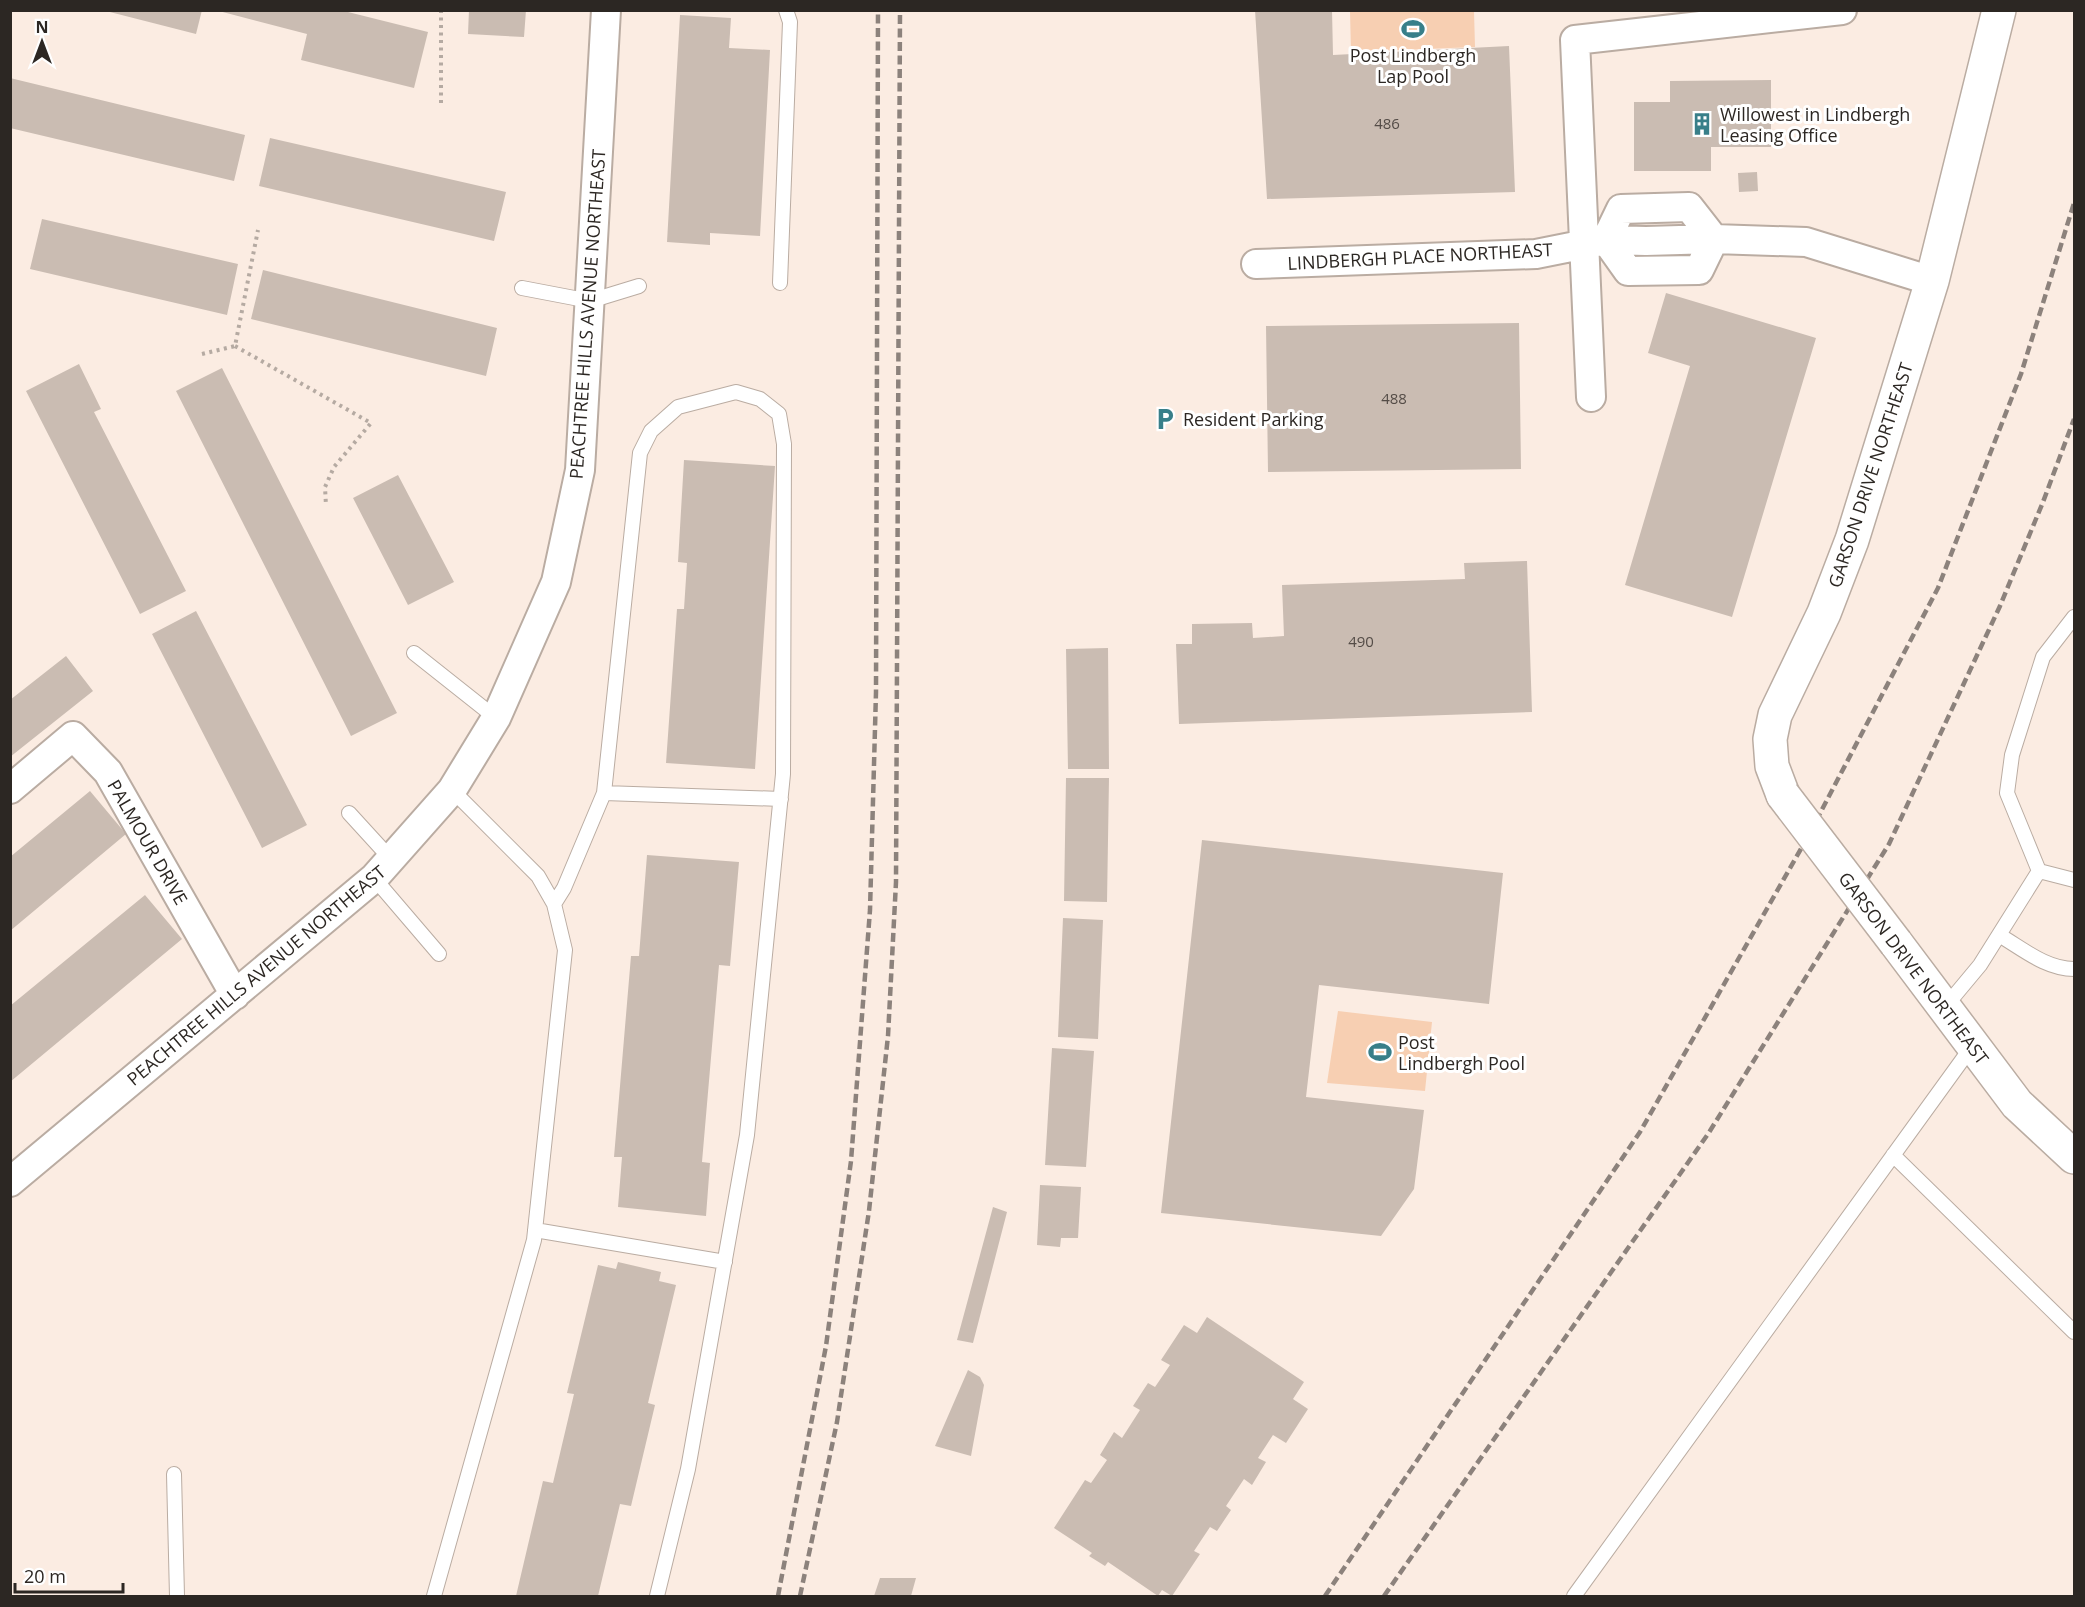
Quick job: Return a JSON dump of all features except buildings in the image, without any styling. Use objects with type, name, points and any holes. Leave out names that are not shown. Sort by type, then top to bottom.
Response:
[{"type":"main road","name":"GARSON DRIVE NORTHEAST","points":[[2000,10],[1932,281],[1852,540],[1824,613],[1775,715],[1770,739],[1772,766],[1783,795],[2017,1104],[2074,1157]]},
{"type":"street","name":"PEACHTREE HILLS AVENUE NORTHEAST","points":[[10,1182],[235,995],[383,868],[452,790],[496,718],[556,582],[579,470],[606,10]]},
{"type":"street","points":[[1591,397],[1595,242],[1575,40],[1842,10]]},
{"type":"street","points":[[1595,242],[1620,209],[1689,207],[1714,238],[1806,242],[1932,281]]},
{"type":"street","points":[[1595,242],[1628,271],[1688,271],[1699,270],[1714,238]]},
{"type":"street","name":"LINDBERGH PLACE NORTHEAST","points":[[1256,264],[1536,254],[1595,242]]},
{"type":"street","name":"PALMOUR DRIVE","points":[[10,789],[73,736],[108,772],[235,995]]},
{"type":"lane","points":[[780,283],[790,22],[786,10]]},
{"type":"lane","points":[[522,288],[590,301],[639,286]]},
{"type":"lane","points":[[554,904],[564,888],[604,793],[640,453],[651,431],[678,407],[736,392],[760,399],[779,414],[784,444],[781,799],[747,1135],[688,1469],[657,1596]]},
{"type":"lane","points":[[2039,871],[2007,793],[2012,755],[2043,657],[2074,617]]},
{"type":"lane","points":[[414,653],[496,718]]},
{"type":"lane","points":[[434,1596],[531,1251],[565,950],[554,904],[538,876],[452,790]]},
{"type":"lane","points":[[604,793],[781,799]]},
{"type":"lane","points":[[349,813],[439,954]]},
{"type":"lane","points":[[2039,871],[2074,880]]},
{"type":"lane","points":[[1944,1007],[1980,965],[2039,871]]},
{"type":"lane","points":[[1999,935],[2046,963],[2062,969],[2074,969]]},
{"type":"lane","points":[[1574,1596],[1973,1045]]},
{"type":"lane","points":[[1893,1155],[2074,1332]]},
{"type":"lane","points":[[535,1230],[724,1262]]},
{"type":"lane","points":[[174,1474],[177,1596]]},
{"type":"path","points":[[441,10],[441,105]]},
{"type":"path","points":[[235,346],[258,230]]},
{"type":"path","points":[[202,354],[235,346],[371,423],[334,467],[325,487],[326,506]]},
{"type":"shaded area","name":"Post Lindbergh Lap Pool","points":[[1350,11],[1474,11],[1475,47],[1351,52]]},
{"type":"shaded area","name":"Post Lindbergh Pool","points":[[1338,1011],[1432,1022],[1425,1091],[1327,1083]]},
{"type":"railway","points":[[778,1596],[826,1346],[851,1161],[870,910],[876,692],[878,10]]},
{"type":"railway","points":[[800,1596],[837,1422],[869,1211],[888,1036],[896,882],[900,10]]},
{"type":"railway","points":[[1325,1596],[1640,1132],[1806,840],[1938,588],[2021,374],[2074,203]]},
{"type":"railway","points":[[1384,1596],[1708,1134],[1889,844],[2000,606],[2074,419]]},
{"type":"place","name":"Post Lindbergh Lap Pool","points":[[1413,29]]},
{"type":"place","name":"Willowest in Lindbergh Leasing Office","points":[[1702,124]]},
{"type":"place","name":"Resident Parking","points":[[1165,419]]},
{"type":"place","name":"Post Lindbergh Pool","points":[[1380,1052]]}]
